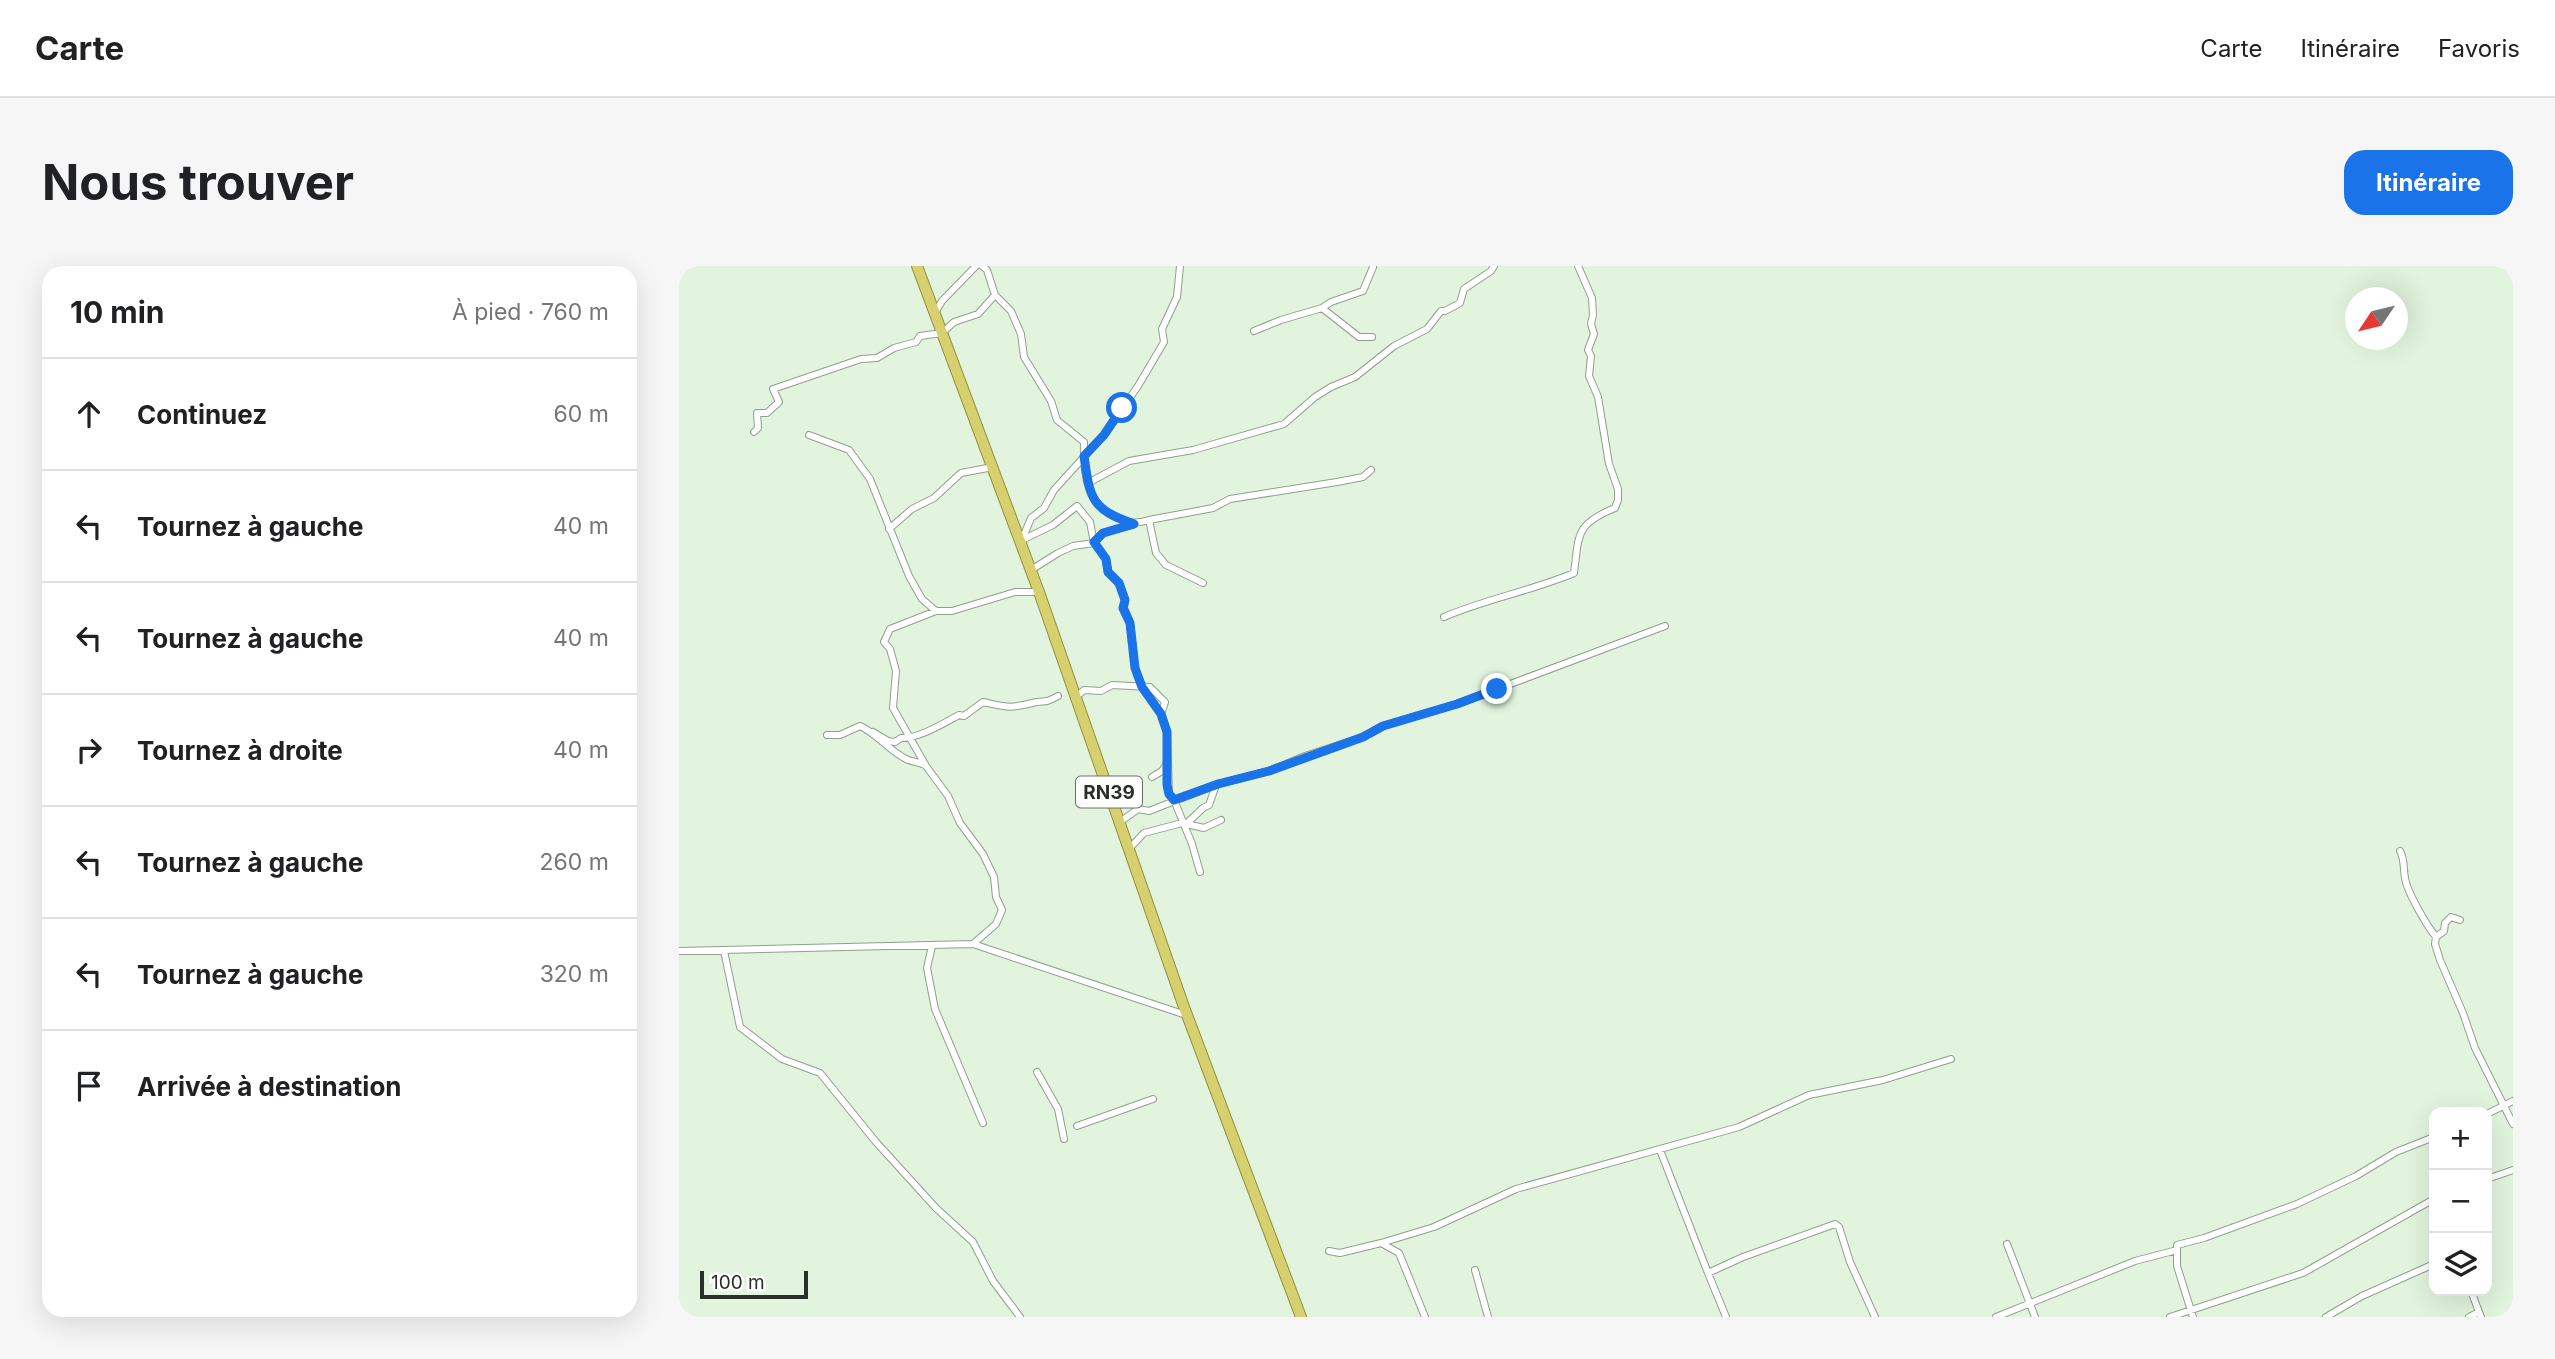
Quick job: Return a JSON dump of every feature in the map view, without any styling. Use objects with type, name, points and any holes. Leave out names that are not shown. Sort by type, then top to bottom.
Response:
[{"type":"highway","name":"RN39","points":[[917,266],[1023,544],[1188,1016],[1301,1317]]},
{"type":"street","points":[[935,313],[941,301],[976,266]]},
{"type":"street","points":[[982,266],[987,270],[995,295],[1011,311],[1021,334],[1024,357],[1051,401],[1057,420],[1084,442],[1088,483],[1094,502],[1105,512],[1134,524]]},
{"type":"street","points":[[1023,544],[1031,519],[1044,508],[1048,497],[1104,435],[1164,342],[1163,330],[1177,297],[1181,266]]},
{"type":"street","points":[[1088,483],[1129,461],[1193,450],[1284,424],[1315,397],[1355,377],[1394,346],[1427,329],[1441,311],[1460,303],[1464,289],[1491,271],[1494,266]]},
{"type":"street","points":[[1444,617],[1477,603],[1548,584],[1574,573],[1578,537],[1584,527],[1596,515],[1615,508],[1618,489],[1609,464],[1598,397],[1589,376],[1591,356],[1588,350],[1594,334],[1591,324],[1594,315],[1592,298],[1578,266]]},
{"type":"street","points":[[1254,331],[1363,291],[1373,268]]},
{"type":"street","points":[[754,432],[758,428],[757,413],[768,413],[779,402],[773,389],[861,359],[877,358],[894,348],[916,342],[920,336],[942,333],[954,322],[978,314],[995,295]]},
{"type":"street","points":[[1322,308],[1359,337],[1372,337]]},
{"type":"street","points":[[809,435],[849,450],[870,480],[909,576],[922,598],[936,611]]},
{"type":"street","points":[[889,529],[912,509],[934,498],[961,472],[993,467]]},
{"type":"street","points":[[1031,570],[1073,546],[1094,542],[1103,533],[1149,520],[1213,508],[1230,499],[1363,477],[1371,470]]},
{"type":"street","points":[[1023,544],[1060,521],[1077,506],[1090,522],[1094,542],[1106,559],[1108,572],[1119,583],[1125,600],[1123,608],[1130,623],[1135,668],[1142,687],[1161,714],[1167,732],[1169,794],[1187,825],[1200,872]]},
{"type":"street","points":[[1149,520],[1156,553],[1166,565],[1203,583]]},
{"type":"street","points":[[973,944],[996,924],[1002,910],[996,897],[994,877],[893,708],[896,671],[890,649],[884,642],[890,629],[936,611],[952,611],[1015,592],[1039,592]]},
{"type":"street","points":[[1120,822],[1138,809],[1149,811],[1216,785],[1269,771],[1363,737],[1383,726],[1457,704],[1665,626]]},
{"type":"street","points":[[1076,697],[1084,690],[1101,691],[1112,685],[1142,687]]},
{"type":"street","points":[[827,735],[841,735],[860,726],[895,742],[901,738],[911,739],[960,715],[964,716],[983,702],[1011,708],[1025,707],[1033,702],[1046,703],[1058,696]]},
{"type":"street","points":[[873,732],[886,746],[908,760],[922,762],[926,766]]},
{"type":"street","points":[[1152,777],[1163,771],[1166,765]]},
{"type":"street","points":[[1187,825],[1209,805],[1216,785]]},
{"type":"street","points":[[1129,849],[1144,833],[1187,825],[1204,828],[1220,820]]},
{"type":"street","points":[[2400,851],[2403,855],[2405,882],[2425,924],[2436,937]]},
{"type":"street","points":[[2460,920],[2451,917],[2445,923],[2444,931],[2436,937],[2435,944],[2475,1048],[2513,1124]]},
{"type":"street","points":[[679,951],[973,944],[1142,998],[1188,1016]]},
{"type":"street","points":[[932,946],[927,968],[935,1009],[983,1123]]},
{"type":"street","points":[[724,951],[740,1027],[782,1059],[820,1073],[876,1142],[936,1208],[972,1242],[993,1281],[1020,1317]]},
{"type":"street","points":[[1329,1251],[1340,1253],[1434,1227],[1516,1189],[1750,1123],[1809,1095],[1883,1080],[1951,1059]]},
{"type":"street","points":[[1037,1072],[1058,1109],[1064,1139]]},
{"type":"street","points":[[1077,1126],[1153,1099]]},
{"type":"street","points":[[2492,1112],[2513,1101]]},
{"type":"street","points":[[2192,1314],[2177,1266],[2176,1245],[2297,1204],[2356,1176],[2396,1152],[2429,1139]]},
{"type":"street","points":[[1660,1150],[1725,1317]]},
{"type":"street","points":[[2492,1177],[2513,1170]]},
{"type":"street","points":[[2171,1317],[2192,1314],[2303,1273],[2429,1202]]},
{"type":"street","points":[[1708,1273],[1743,1257],[1835,1224],[1839,1227],[1850,1262],[1875,1317]]},
{"type":"street","points":[[1381,1243],[1399,1253],[1425,1317]]},
{"type":"street","points":[[2007,1244],[2035,1317]]},
{"type":"street","points":[[1996,1317],[2135,1261],[2177,1250]]},
{"type":"street","points":[[2326,1317],[2362,1296],[2429,1266]]},
{"type":"street","points":[[1475,1270],[1488,1317]]},
{"type":"street","points":[[2469,1317],[2480,1314],[2473,1296]]},
{"type":"route","points":[[1122,408],[1104,435],[1084,456],[1094,502],[1105,512],[1134,524],[1103,533],[1094,542],[1106,559],[1108,572],[1119,583],[1125,600],[1123,608],[1130,623],[1135,668],[1142,687],[1161,714],[1167,732],[1167,785],[1174,800],[1250,774],[1269,771],[1363,737],[1383,726],[1497,689]]}]
